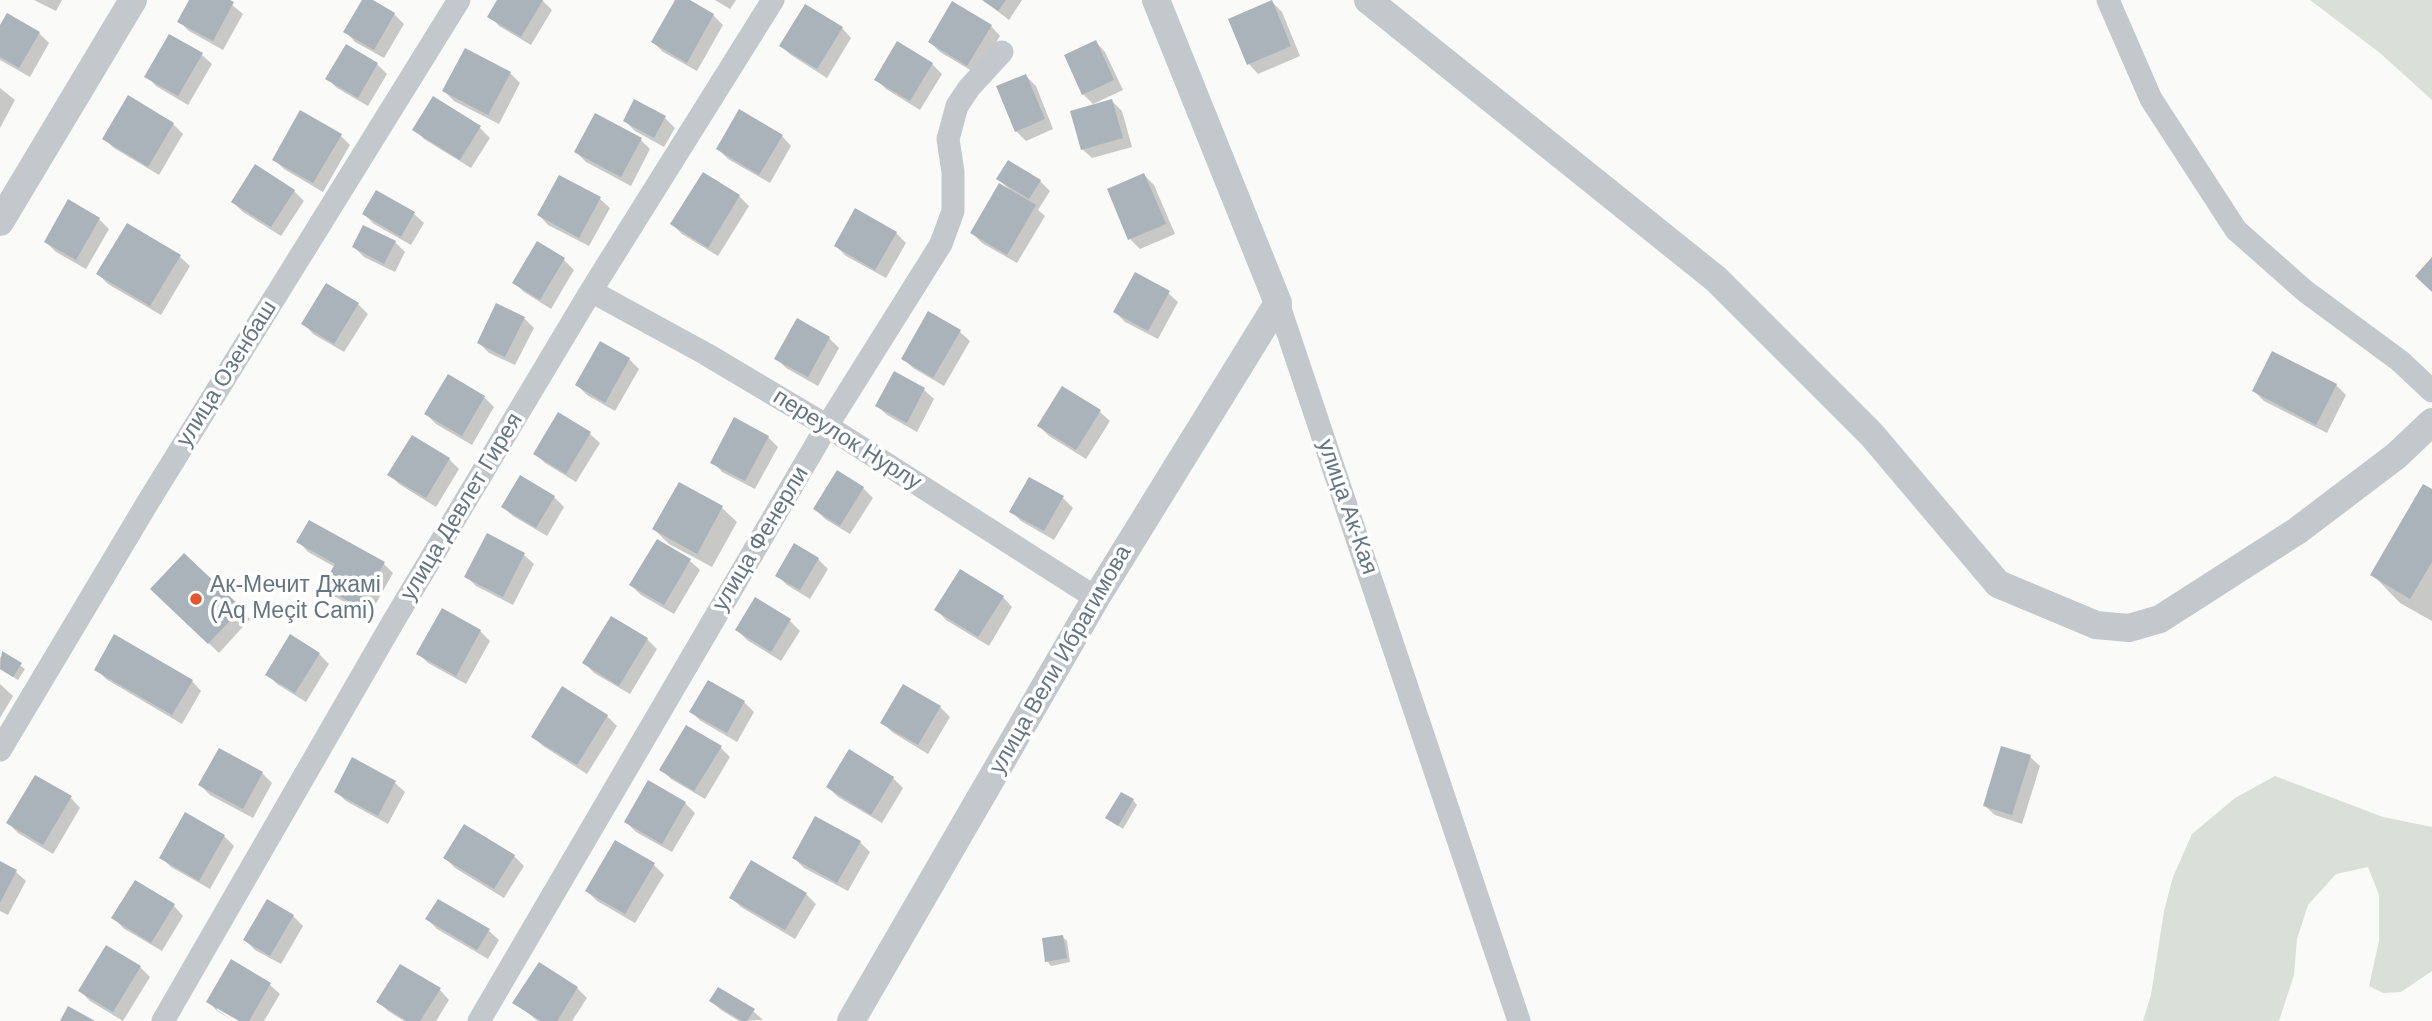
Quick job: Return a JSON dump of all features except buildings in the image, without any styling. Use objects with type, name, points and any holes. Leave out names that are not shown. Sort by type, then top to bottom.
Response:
[{"type":"street","points":[[0,222],[9,191],[133,0]]},
{"type":"street","name":"улица Озенбаш","points":[[0,750],[148,502],[459,0]]},
{"type":"street","name":"улица Девлет Гирея","points":[[172,1018],[372,657],[591,292],[773,0]]},
{"type":"street","name":"улица Ак-Кая","points":[[1156,0],[1278,303],[1519,1021]]},
{"type":"street","points":[[1368,0],[1716,279],[1872,435],[1998,584],[2096,625],[2129,628],[2160,620],[2297,531],[2396,456],[2432,422]]},
{"type":"street","points":[[2108,0],[2151,99],[2236,230],[2305,291],[2400,361],[2432,390]]},
{"type":"street","name":"улица Фенерли","points":[[479,1021],[827,426],[941,244],[953,211],[953,172],[947,139],[957,106],[969,88],[1002,52]]},
{"type":"street","name":"переулок Нурлу","points":[[591,292],[706,354],[827,426],[1096,598]]},
{"type":"street","name":"улица Вели Ибрагимова","points":[[851,1021],[1096,598],[1278,303]]},
{"type":"shaded area","points":[[2310,0],[2432,0],[2432,100],[2380,53]]},
{"type":"shaded area","points":[[2275,776],[2383,817],[2432,827],[2432,971],[2401,992],[2383,993],[2369,986],[2379,941],[2379,895],[2368,867],[2336,874],[2308,905],[2297,939],[2294,975],[2279,1021],[2143,1021],[2151,995],[2164,911],[2173,877],[2192,834],[2235,798]]},
{"type":"place","name":"Ак-Мечит Джамі (Aq Meçit Cami)","points":[[196,599]]}]
